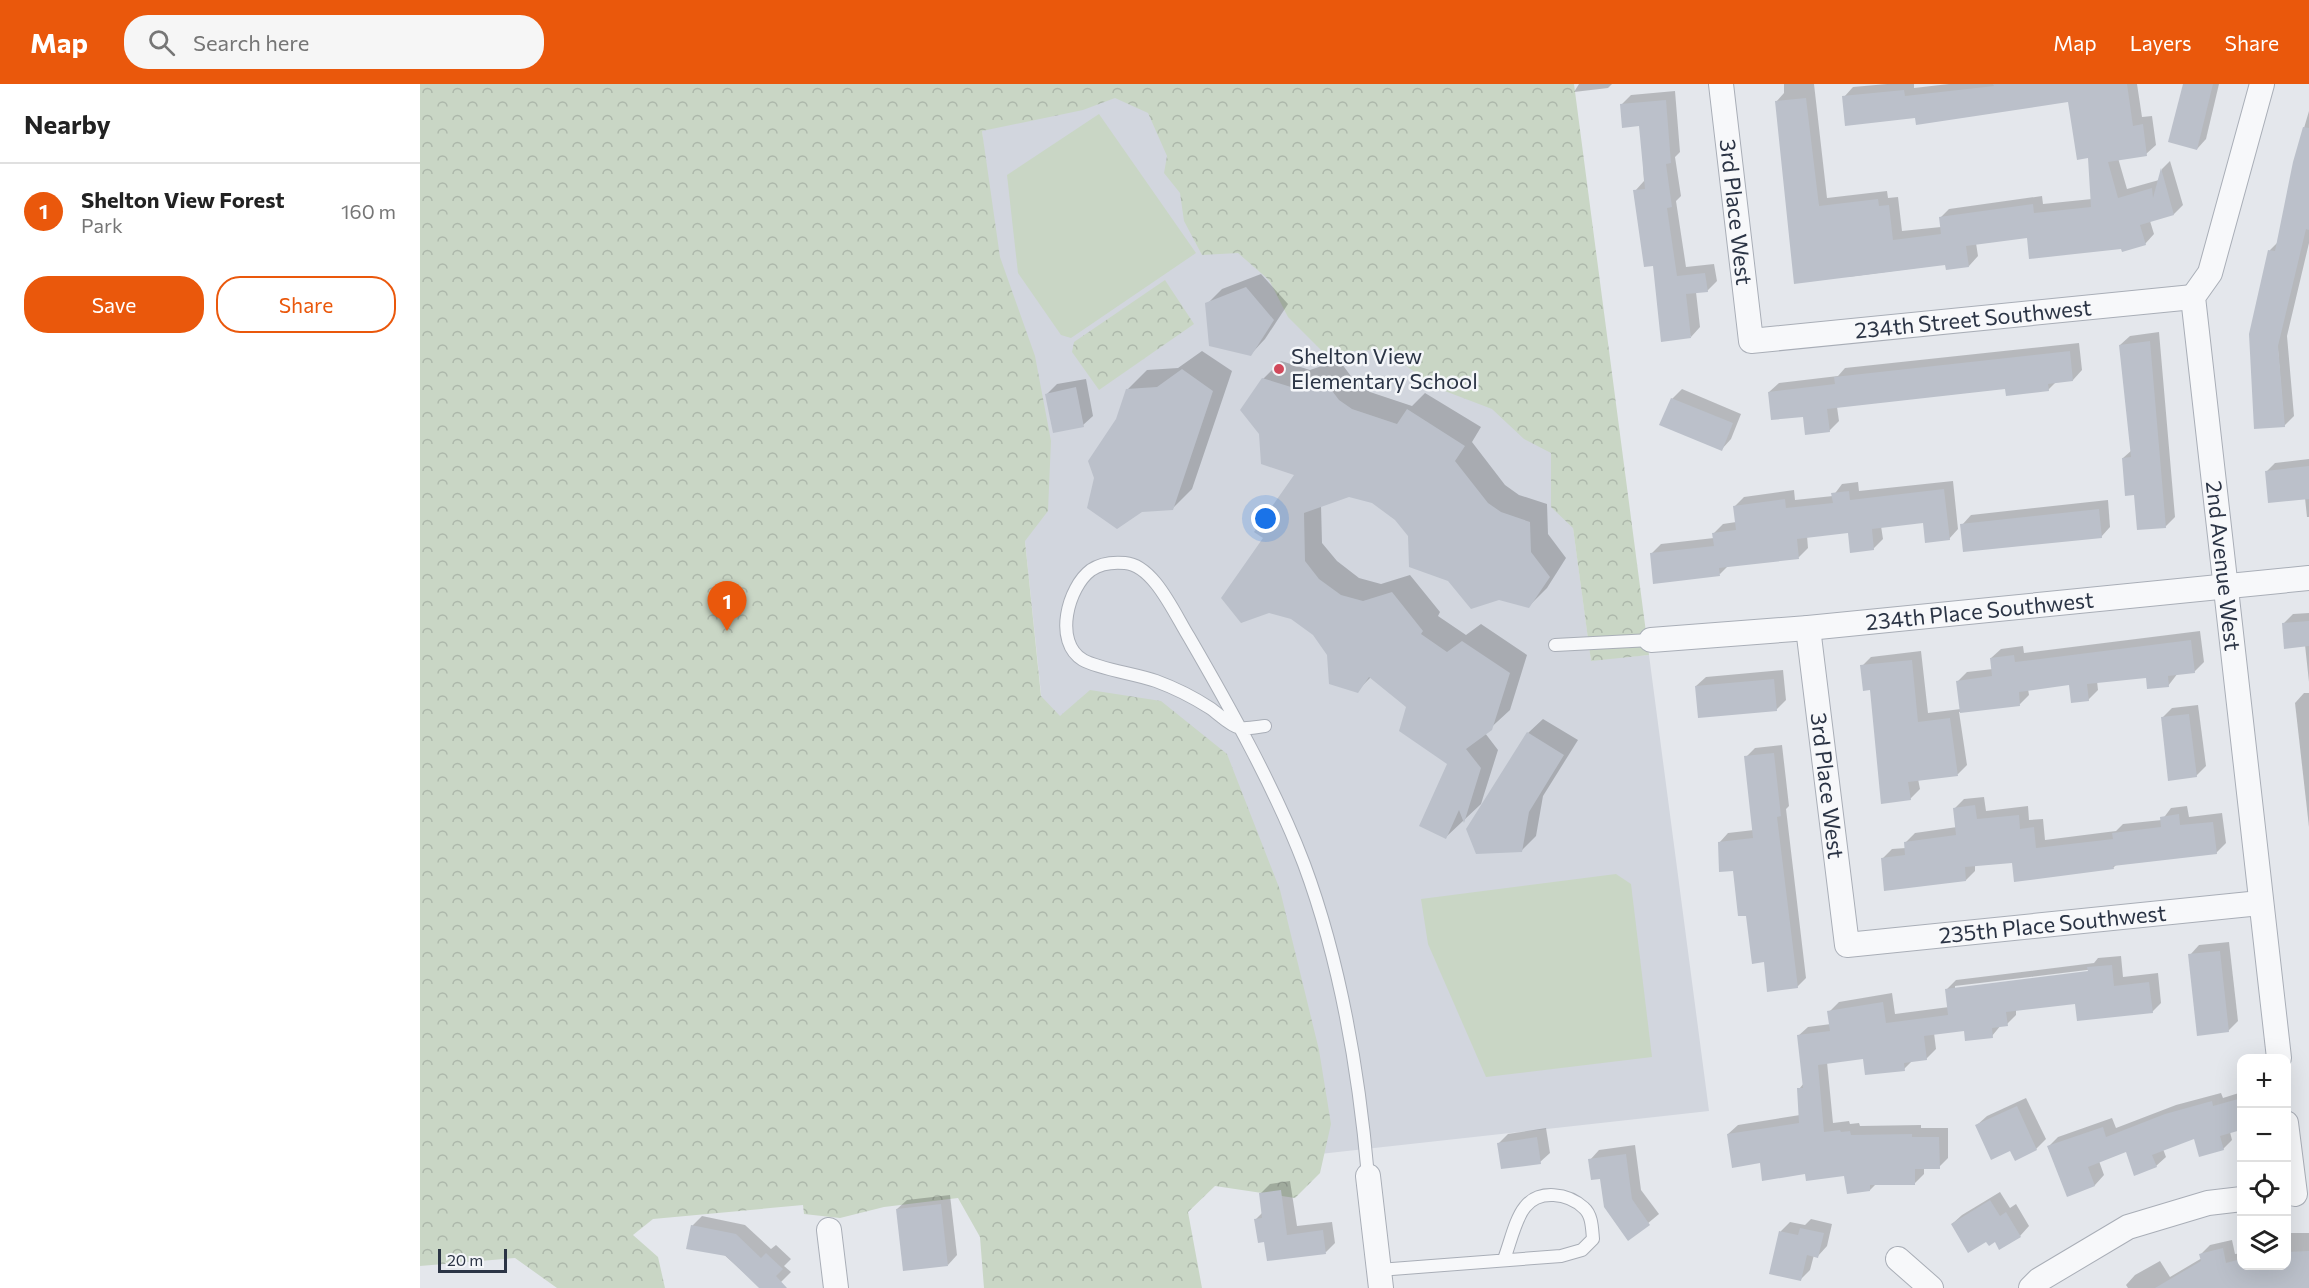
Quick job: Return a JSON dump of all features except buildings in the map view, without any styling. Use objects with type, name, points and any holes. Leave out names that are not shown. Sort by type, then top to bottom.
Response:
[{"type":"street","name":"3rd Place West","points":[[1721,84],[1751,341]]},
{"type":"street","points":[[2193,297],[2210,273],[2262,84]]},
{"type":"street","name":"234th Street Southwest","points":[[1751,341],[2193,297]]},
{"type":"street","name":"2nd Avenue West","points":[[2193,297],[2278,1054]]},
{"type":"street","name":"234th Place Southwest","points":[[1651,640],[1808,628],[2309,578]]},
{"type":"street","name":"3rd Place West","points":[[1808,628],[1847,945]]},
{"type":"street","name":"235th Place Southwest","points":[[1847,945],[2260,903]]},
{"type":"street","points":[[2291,1155],[2297,1194]]},
{"type":"street","points":[[1368,1176],[1380,1279]]},
{"type":"street","points":[[2031,1288],[2039,1280],[2128,1227],[2208,1203],[2237,1199]]},
{"type":"street","points":[[829,1230],[837,1288]]},
{"type":"street","points":[[1898,1259],[1931,1288]]},
{"type":"lane","points":[[1265,726],[1238,728],[1185,693],[1132,673],[1082,660],[1069,642],[1066,624],[1078,584],[1092,570],[1111,563],[1130,563],[1147,571],[1203,661],[1238,728],[1304,863],[1329,944],[1356,1078],[1368,1176]]},
{"type":"lane","points":[[1555,645],[1651,640]]},
{"type":"lane","points":[[1380,1279],[1504,1259],[1561,1256],[1582,1250],[1593,1239],[1591,1221],[1585,1208],[1552,1194],[1538,1196],[1524,1207],[1504,1259]]},
{"type":"shaded area","name":"Shelton View Elementary School","points":[[977,84],[1513,84],[1591,660],[1649,655],[1709,1111],[1092,1179]]},
{"type":"green space","points":[[420,84],[1574,84],[1649,655],[1591,661],[1573,528],[1551,507],[1551,453],[1524,439],[1492,409],[1437,388],[1384,350],[1323,352],[1288,317],[1269,280],[1238,253],[1202,255],[1184,221],[1180,193],[1164,173],[1167,156],[1148,113],[1115,98],[1083,110],[982,131],[1000,257],[1035,356],[1051,441],[1048,511],[1025,541],[1041,696],[1060,716],[1090,690],[1161,701],[1227,754],[1280,890],[1319,1050],[1331,1124],[1320,1173],[1295,1198],[1215,1186],[1188,1212],[1202,1288],[984,1288],[980,1237],[958,1198],[884,1207],[840,1218],[804,1214],[803,1205],[653,1219],[633,1235],[658,1257],[665,1288],[557,1288],[515,1258],[420,1266]]},
{"type":"green space","points":[[1099,114],[1196,253],[1071,338],[1061,335],[1018,273],[1007,175]]},
{"type":"green space","points":[[1165,280],[1194,324],[1099,390],[1072,352],[1074,342]]},
{"type":"green space","points":[[1616,874],[1631,884],[1652,1057],[1486,1077],[1428,944],[1421,899]]},
{"type":"place","name":"Shelton View Elementary School","points":[[1279,369]]},
{"type":"place","name":"Shelton View Forest","points":[[727,631]]}]
